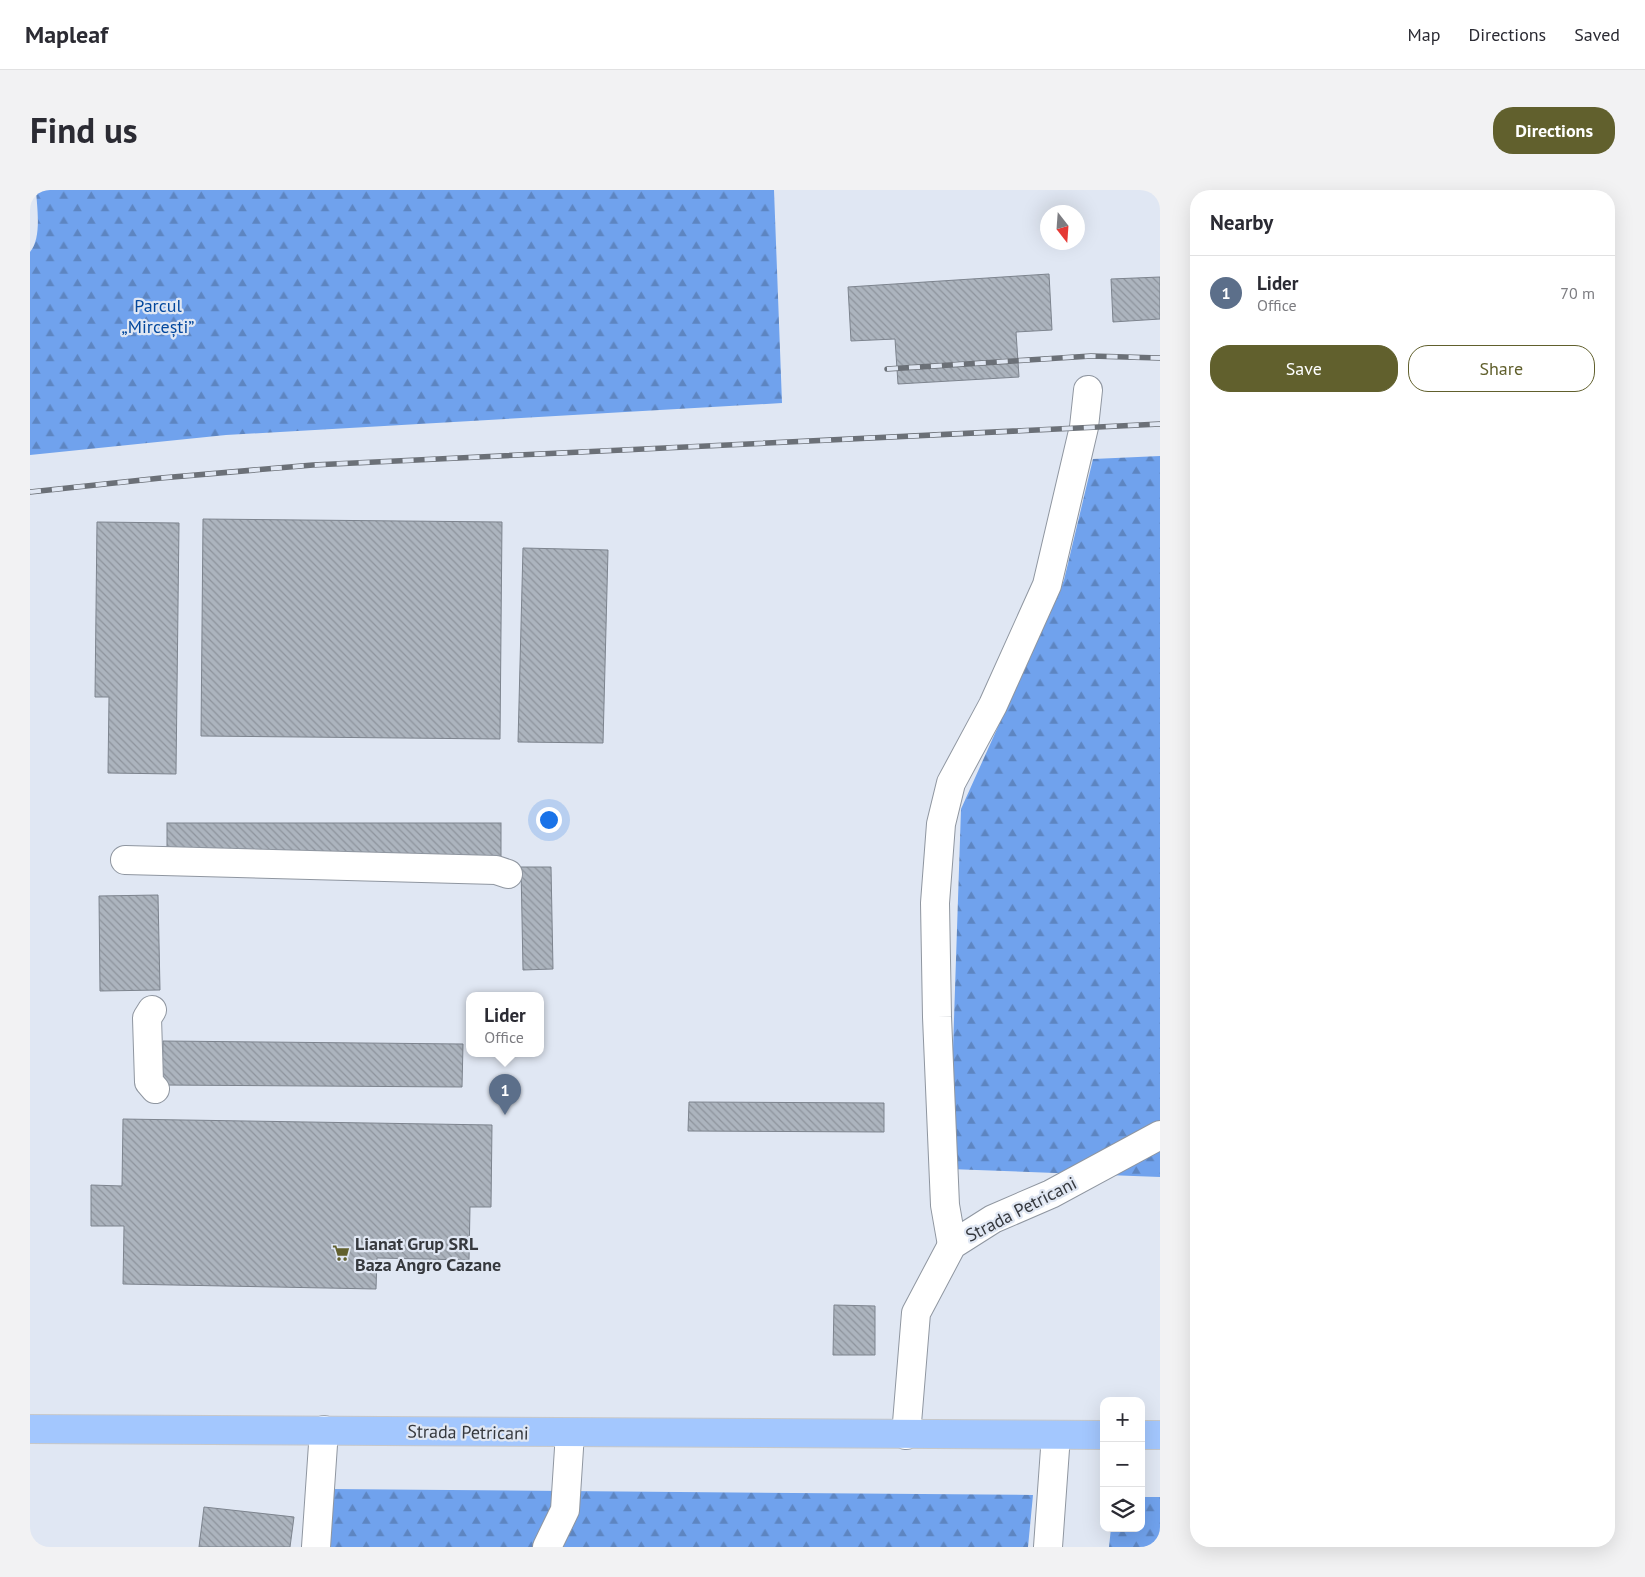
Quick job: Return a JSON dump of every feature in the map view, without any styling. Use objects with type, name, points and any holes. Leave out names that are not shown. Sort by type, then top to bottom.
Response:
[{"type":"main road","name":"Strada Petricani","points":[[30,1429],[1100,1435]]},
{"type":"main road","points":[[1145,1435],[1160,1435]]},
{"type":"street","points":[[952,1245],[945,1205],[937,1017],[935,903],[941,824],[951,783],[993,705],[1047,585],[1084,427],[1088,390]]},
{"type":"street","points":[[125,860],[496,870],[508,874]]},
{"type":"street","points":[[152,1010],[147,1018],[149,1082],[155,1089]]},
{"type":"street","name":"Strada Petricani","points":[[906,1435],[916,1313],[952,1245],[993,1219],[1051,1194],[1160,1135]]},
{"type":"street","points":[[316,1547],[324,1430]]},
{"type":"street","points":[[547,1547],[564,1510],[570,1432]]},
{"type":"street","points":[[1048,1547],[1056,1434]]},
{"type":"green space","name":"Parcul „Mircești”","points":[[36,190],[774,190],[782,403],[226,435],[30,455],[30,252],[34,246],[37,231]]},
{"type":"green space","points":[[1160,456],[1160,1177],[949,1169],[961,809],[1064,580],[1093,459]]},
{"type":"green space","points":[[329,1489],[1033,1495],[1028,1547],[326,1547]]},
{"type":"green space","points":[[1145,1497],[1160,1497],[1160,1547],[1109,1547],[1111,1532],[1145,1532]]},
{"type":"building","points":[[1049,274],[1052,330],[1016,332],[1019,377],[898,384],[895,339],[851,341],[848,287]]},
{"type":"building","points":[[1160,277],[1160,319],[1113,322],[1111,279]]},
{"type":"building","points":[[203,519],[502,522],[500,739],[201,736]]},
{"type":"building","points":[[97,522],[179,523],[176,774],[108,773],[109,697],[95,697]]},
{"type":"building","points":[[523,548],[608,550],[603,743],[518,742]]},
{"type":"building","points":[[167,823],[501,823],[501,858],[167,858]]},
{"type":"building","points":[[521,867],[551,867],[553,969],[523,970]]},
{"type":"building","points":[[158,895],[160,990],[100,991],[99,896]]},
{"type":"building","points":[[163,1041],[463,1044],[462,1087],[162,1085]]},
{"type":"building","points":[[689,1102],[884,1103],[884,1132],[688,1131]]},
{"type":"building","points":[[123,1119],[492,1125],[491,1207],[470,1207],[469,1260],[377,1258],[376,1289],[123,1284],[124,1226],[91,1226],[91,1185],[122,1186]]},
{"type":"building","points":[[834,1305],[875,1306],[875,1355],[833,1355]]},
{"type":"building","points":[[204,1507],[294,1517],[290,1547],[199,1547]]},
{"type":"railway","points":[[887,369],[1091,356],[1160,358]]},
{"type":"railway","points":[[30,492],[313,465],[1160,424]]},
{"type":"place","name":"Lider","points":[[505,1115]]},
{"type":"place","name":"Lianat Grup SRL Baza Angro Cazane","points":[[341,1253]]}]
